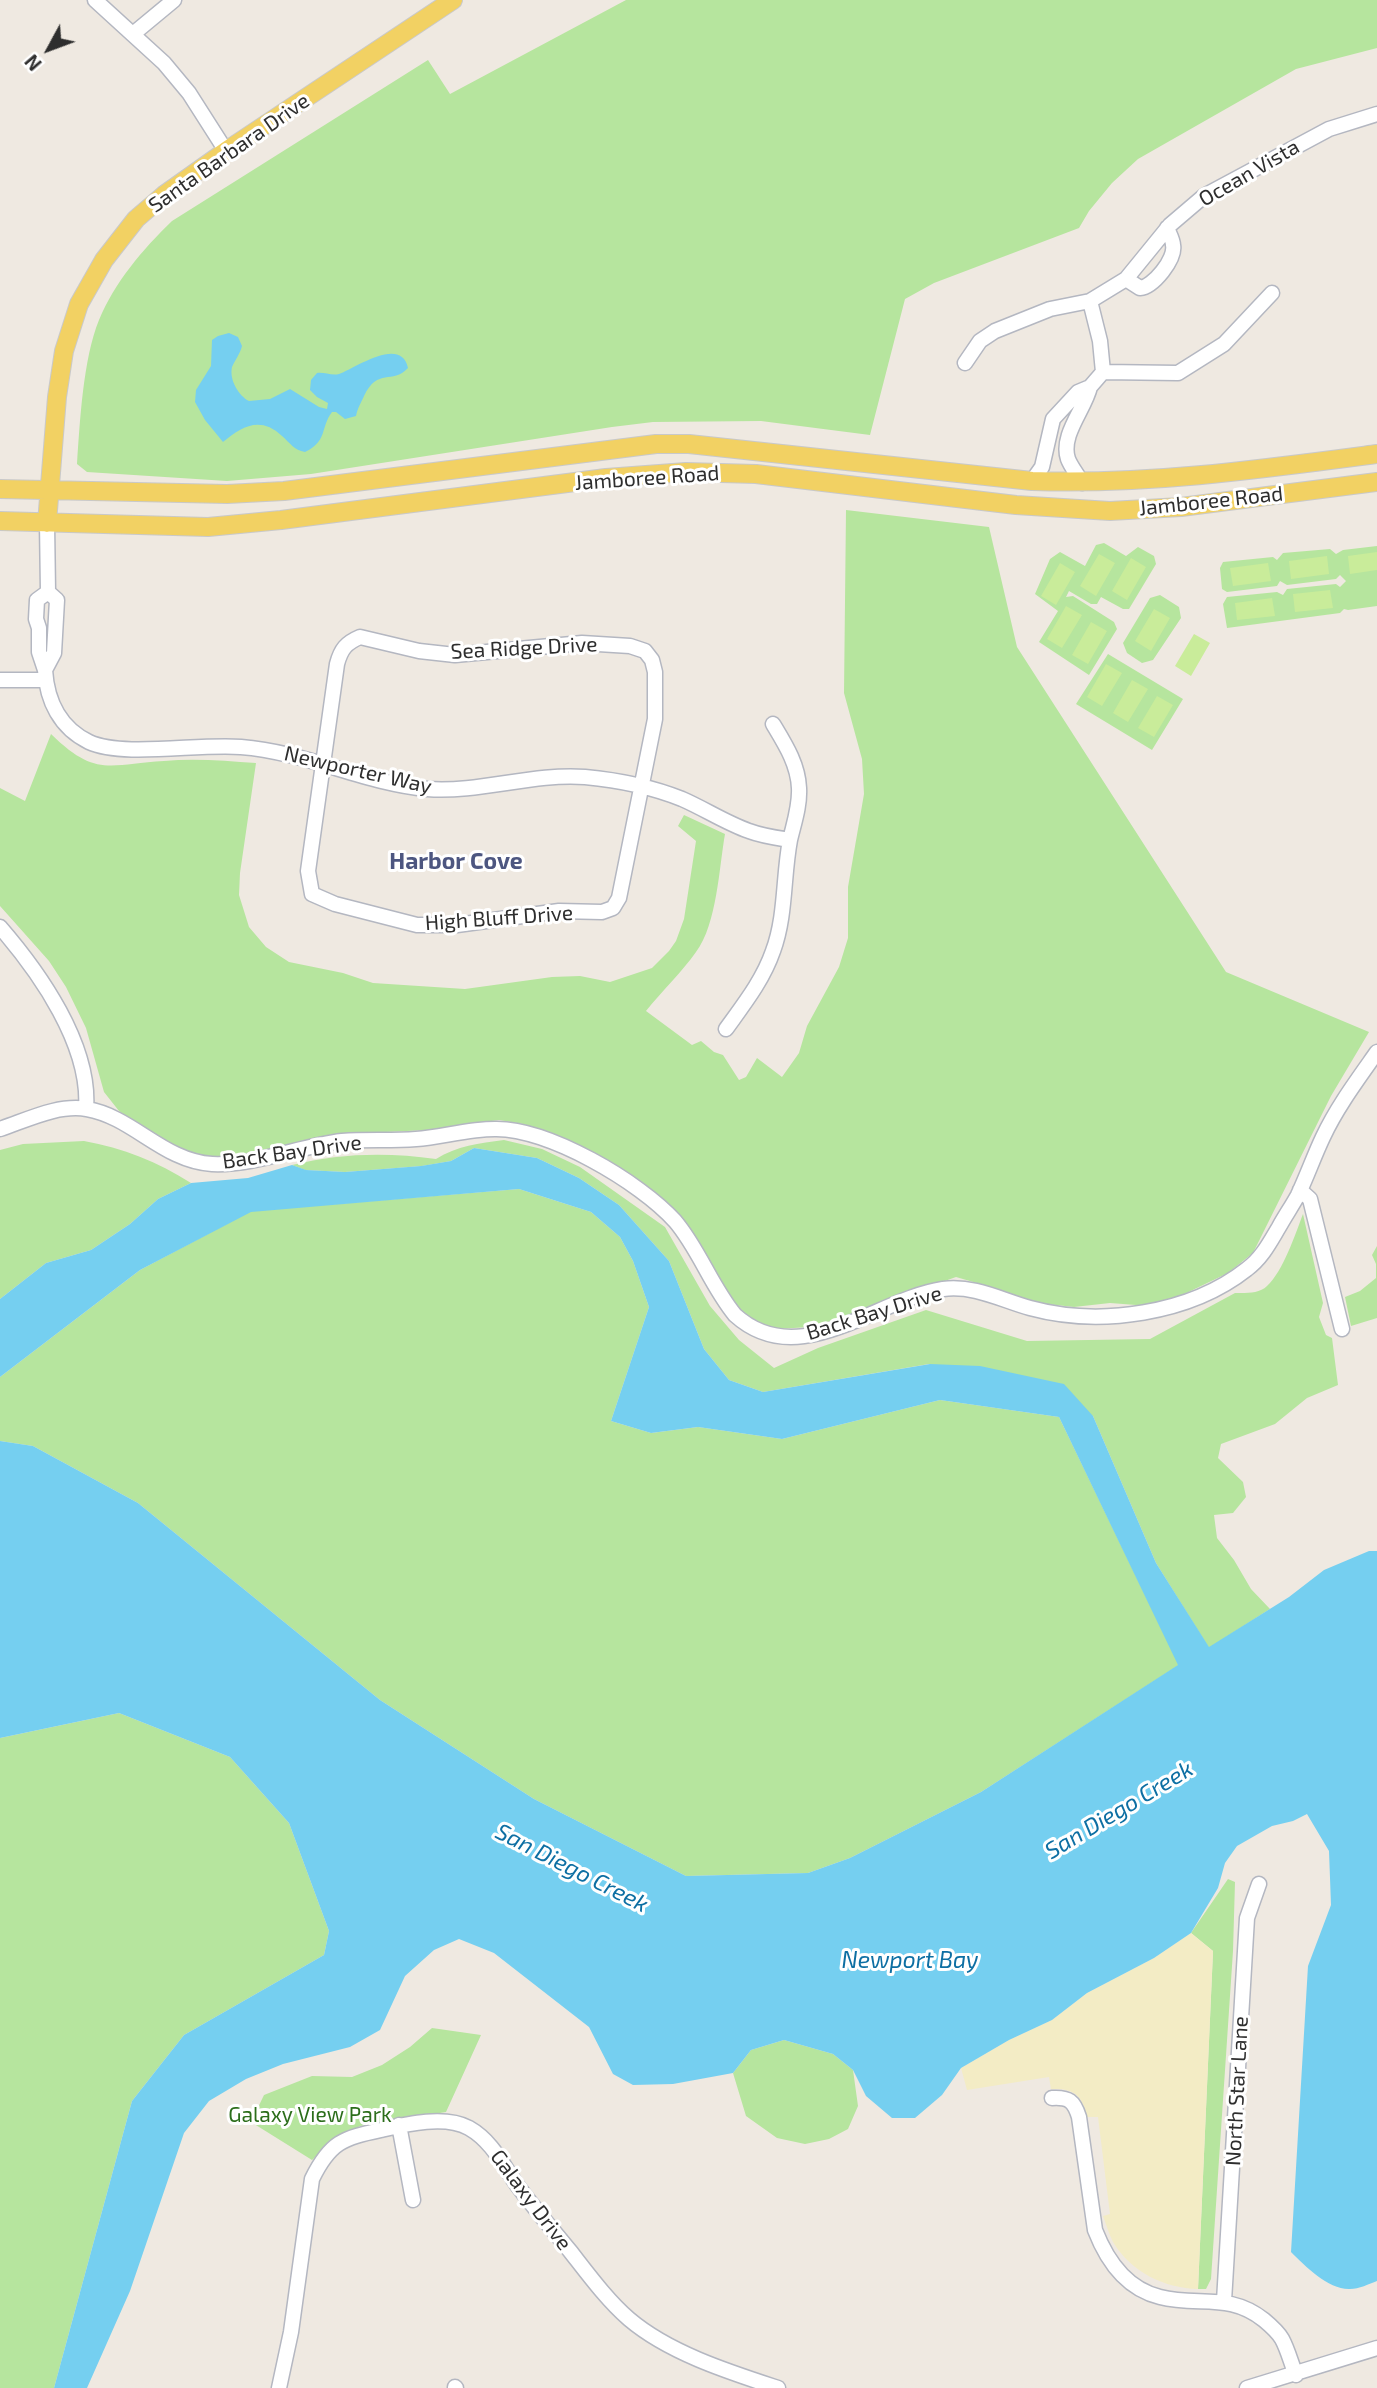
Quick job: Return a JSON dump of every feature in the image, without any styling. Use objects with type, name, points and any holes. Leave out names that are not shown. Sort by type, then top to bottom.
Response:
[{"type":"main road","name":"Santa Barbara Drive","points":[[47,523],[64,351],[79,304],[104,260],[136,219],[164,194],[453,0]]},
{"type":"main road","name":"Jamboree Road","points":[[0,489],[227,494],[284,491],[656,444],[689,444],[1032,481],[1083,483],[1190,477],[1377,454]]},
{"type":"main road","name":"Jamboree Road","points":[[0,521],[208,527],[607,478],[686,472],[756,474],[1016,505],[1110,511],[1181,507],[1377,482]]},
{"type":"street","points":[[95,0],[164,63],[189,93],[226,151]]},
{"type":"street","points":[[133,34],[174,0]]},
{"type":"street","name":"Ocean Vista","points":[[965,363],[981,341],[995,331],[1050,309],[1090,301],[1126,279],[1167,229],[1204,196],[1329,129],[1377,114]]},
{"type":"street","points":[[1126,279],[1140,288],[1152,284],[1173,252],[1174,245],[1167,229]]},
{"type":"street","points":[[1032,481],[1042,467],[1048,431],[1053,419],[1077,392],[1090,387],[1104,372],[1178,373],[1224,344],[1272,293]]},
{"type":"street","points":[[1090,301],[1104,372]]},
{"type":"street","points":[[1083,483],[1067,458],[1069,435],[1087,400],[1090,387]]},
{"type":"street","points":[[1048,431],[1069,435]]},
{"type":"street","name":"Newporter Way","points":[[47,523],[48,592],[57,600],[58,620],[47,629],[40,652],[52,704],[63,722],[91,743],[126,749],[239,747],[279,752],[426,789],[468,788],[585,777],[641,786],[683,800],[748,831],[790,841]]},
{"type":"street","name":"Newporter Way","points":[[47,629],[36,619],[37,600],[48,592]]},
{"type":"street","name":"Sea Ridge Drive","points":[[323,763],[341,651],[348,642],[360,637],[419,651],[455,655],[558,644],[606,643],[645,651],[652,660],[655,672],[655,719],[641,786]]},
{"type":"street","points":[[0,680],[46,675]]},
{"type":"street","points":[[726,1029],[763,974],[774,949],[790,841],[799,808],[799,787],[794,763],[773,724]]},
{"type":"street","name":"High Bluff Drive","points":[[323,763],[308,872],[312,894],[335,904],[417,925],[467,924],[559,911],[602,912],[613,908],[620,898],[641,786]]},
{"type":"street","points":[[0,927],[41,978],[64,1020],[88,1091],[86,1109]]},
{"type":"street","name":"Back Bay Drive","points":[[0,1129],[47,1113],[65,1109],[86,1109],[114,1119],[184,1159],[212,1164],[341,1142],[433,1138],[496,1128],[546,1138],[583,1155],[663,1209],[684,1234],[735,1315],[763,1333],[786,1337],[820,1333],[942,1289],[989,1293],[1052,1313],[1126,1315],[1158,1311],[1208,1292],[1253,1265],[1270,1243],[1300,1190],[1324,1135],[1377,1052]]},
{"type":"street","points":[[1300,1190],[1310,1199],[1342,1329]]},
{"type":"street","name":"North Star Lane","points":[[1224,2301],[1247,1918],[1259,1884]]},
{"type":"street","points":[[1052,2098],[1070,2100],[1075,2105],[1095,2230],[1101,2245],[1118,2271],[1142,2290],[1159,2297],[1224,2301],[1255,2313],[1282,2339],[1296,2375]]},
{"type":"street","name":"Galaxy Drive","points":[[279,2388],[291,2332],[312,2179],[321,2160],[332,2146],[347,2137],[399,2126],[449,2122],[470,2129],[491,2146],[517,2185],[629,2319],[658,2340],[738,2375],[778,2388]]},
{"type":"street","points":[[399,2126],[413,2200]]},
{"type":"street","points":[[1247,2388],[1377,2348]]},
{"type":"green space","points":[[626,0],[1377,0],[1377,48],[1296,69],[1138,159],[1112,183],[1079,228],[934,283],[905,299],[870,435],[761,421],[653,422],[311,474],[227,481],[87,472],[77,464],[86,372],[99,320],[130,267],[172,221],[428,60],[450,94]]},
{"type":"green space","points":[[846,510],[989,527],[1017,647],[1226,972],[1369,1032],[1331,1096],[1253,1253],[1228,1273],[1176,1298],[1149,1306],[1110,1303],[1074,1307],[1029,1302],[1001,1290],[956,1277],[835,1320],[809,1327],[778,1329],[745,1316],[684,1222],[579,1147],[523,1124],[499,1120],[427,1130],[345,1134],[222,1158],[184,1153],[139,1127],[119,1111],[104,1092],[86,1028],[66,987],[49,961],[0,906],[0,788],[25,801],[51,734],[80,757],[104,765],[187,760],[256,763],[239,895],[249,927],[266,947],[289,962],[343,973],[373,983],[465,989],[552,977],[580,976],[610,982],[652,968],[676,941],[684,919],[696,841],[678,826],[684,815],[725,834],[709,927],[685,967],[646,1011],[692,1045],[701,1041],[714,1052],[723,1055],[739,1080],[746,1077],[757,1058],[782,1077],[799,1053],[807,1026],[839,967],[848,938],[848,887],[864,794],[862,759],[844,693]]},
{"type":"green space","points":[[1104,543],[1126,556],[1138,547],[1154,556],[1156,564],[1129,609],[1123,609],[1101,597],[1097,604],[1091,604],[1069,591],[1066,597],[1073,596],[1114,622],[1117,629],[1089,675],[1039,642],[1058,611],[1035,594],[1050,559],[1060,552],[1085,566],[1096,545]]},
{"type":"green space","points":[[1377,546],[1377,606],[1227,628],[1223,604],[1227,597],[1277,592],[1283,595],[1287,589],[1336,584],[1340,587],[1346,581],[1340,575],[1336,579],[1287,585],[1280,581],[1277,586],[1227,592],[1222,589],[1220,568],[1223,562],[1273,557],[1277,560],[1283,553],[1330,549],[1336,554],[1343,550]]},
{"type":"green space","points":[[1377,552],[1377,570],[1350,574],[1348,556]]},
{"type":"green space","points":[[1099,554],[1115,563],[1096,596],[1080,586]]},
{"type":"green space","points":[[1327,556],[1329,574],[1291,579],[1289,561]]},
{"type":"green space","points":[[1131,558],[1146,567],[1127,600],[1112,591]]},
{"type":"green space","points":[[1060,563],[1075,572],[1056,605],[1041,596]]},
{"type":"green space","points":[[1268,563],[1271,581],[1233,586],[1230,568]]},
{"type":"green space","points":[[1330,590],[1333,608],[1295,612],[1293,594]]},
{"type":"green space","points":[[1160,595],[1179,607],[1181,618],[1153,660],[1142,663],[1127,653],[1123,643],[1150,598]]},
{"type":"green space","points":[[1272,598],[1275,616],[1237,620],[1235,603]]},
{"type":"green space","points":[[1066,606],[1082,615],[1062,648],[1047,639]]},
{"type":"green space","points":[[1154,609],[1170,618],[1151,651],[1135,641]]},
{"type":"green space","points":[[1091,622],[1107,631],[1088,664],[1072,655]]},
{"type":"green space","points":[[1194,634],[1210,643],[1191,676],[1175,666]]},
{"type":"green space","points":[[1108,654],[1183,699],[1152,750],[1076,704]]},
{"type":"green space","points":[[1106,664],[1122,673],[1102,706],[1087,697]]},
{"type":"green space","points":[[1132,680],[1148,689],[1128,722],[1113,713]]},
{"type":"green space","points":[[1157,696],[1173,705],[1154,737],[1138,728]]},
{"type":"green space","points":[[504,1140],[542,1149],[580,1167],[665,1227],[710,1306],[739,1340],[774,1368],[818,1348],[926,1310],[1027,1341],[1150,1339],[1235,1293],[1264,1289],[1283,1262],[1303,1214],[1323,1303],[1319,1317],[1326,1335],[1332,1338],[1338,1385],[1307,1398],[1275,1424],[1221,1444],[1218,1458],[1243,1482],[1246,1497],[1233,1513],[1214,1515],[1217,1538],[1251,1589],[1270,1609],[1209,1648],[1156,1563],[1093,1416],[929,1364],[763,1392],[729,1380],[704,1349],[669,1261],[619,1205],[579,1178],[537,1158],[474,1148],[451,1161],[422,1166],[345,1172],[305,1170],[292,1165],[364,1155],[436,1159],[460,1148]]},
{"type":"green space","points":[[84,1141],[140,1157],[191,1183],[158,1199],[130,1224],[91,1250],[46,1263],[0,1299],[0,1150],[23,1144]]},
{"type":"green space","points":[[519,1189],[591,1212],[620,1237],[633,1261],[649,1307],[611,1421],[651,1433],[698,1427],[782,1439],[940,1400],[1059,1417],[1179,1665],[981,1792],[850,1858],[808,1873],[686,1876],[534,1799],[380,1700],[138,1503],[33,1446],[0,1441],[0,1377],[140,1270],[251,1211]]},
{"type":"green space","points":[[1377,1246],[1377,1318],[1351,1326],[1345,1297],[1360,1291],[1376,1278],[1376,1264],[1372,1255]]},
{"type":"green space","points":[[119,1713],[230,1757],[289,1823],[329,1931],[324,1955],[184,2035],[132,2101],[54,2388],[0,2388],[0,1738]]},
{"type":"green space","points":[[1228,1879],[1235,1882],[1233,1951],[1211,2279],[1206,2289],[1198,2289],[1213,1951],[1191,1933]]},
{"type":"green space","name":"Galaxy View Park","points":[[432,2028],[481,2035],[446,2112],[360,2126],[335,2139],[312,2160],[251,2122],[264,2095],[312,2076],[352,2077],[382,2065],[410,2047]]},
{"type":"green space","points":[[784,2040],[833,2054],[853,2070],[858,2106],[848,2129],[829,2139],[805,2144],[777,2138],[746,2116],[733,2073],[751,2050]]},
{"type":"sand","points":[[1191,1933],[1213,1951],[1198,2289],[1161,2282],[1139,2270],[1120,2253],[1113,2242],[1103,2216],[1110,2214],[1098,2117],[1087,2117],[1076,2094],[1051,2089],[1049,2077],[967,2090],[961,2068],[1009,2040],[1052,2020],[1087,1993],[1154,1958]]},
{"type":"water","points":[[229,333],[238,337],[242,346],[232,367],[233,382],[249,401],[270,399],[290,389],[327,409],[328,403],[310,390],[311,380],[317,373],[339,374],[387,354],[396,354],[404,359],[408,368],[402,373],[380,379],[369,387],[356,416],[345,419],[332,412],[320,439],[305,452],[295,448],[274,430],[258,425],[244,428],[223,442],[205,420],[195,402],[196,390],[211,366],[212,340]]},
{"type":"water","name":"Newport Bay","points":[[474,1148],[537,1158],[579,1178],[619,1205],[669,1261],[704,1349],[729,1380],[763,1392],[930,1364],[980,1366],[1064,1384],[1093,1416],[1156,1563],[1209,1647],[1289,1597],[1324,1570],[1369,1551],[1377,1551],[1377,2281],[1353,2289],[1334,2286],[1291,2252],[1308,1966],[1331,1905],[1329,1851],[1307,1814],[1272,1826],[1237,1846],[1225,1863],[1218,1888],[1191,1933],[1154,1958],[1087,1993],[1052,2020],[1009,2040],[961,2068],[942,2095],[915,2118],[892,2118],[866,2096],[853,2070],[833,2054],[784,2040],[751,2050],[733,2073],[673,2084],[633,2085],[613,2074],[589,2027],[494,1953],[459,1939],[434,1950],[405,1976],[380,2030],[350,2047],[283,2064],[246,2079],[209,2101],[184,2133],[130,2291],[87,2388],[54,2388],[132,2101],[184,2035],[324,1955],[329,1931],[289,1823],[230,1757],[119,1713],[0,1738],[0,1441],[33,1446],[138,1503],[380,1700],[534,1799],[686,1876],[808,1873],[850,1858],[981,1792],[1178,1665],[1059,1417],[940,1400],[782,1439],[698,1427],[651,1433],[611,1421],[649,1307],[633,1261],[620,1237],[591,1212],[519,1189],[251,1212],[140,1270],[0,1377],[0,1299],[46,1263],[91,1250],[130,1224],[158,1199],[191,1183],[248,1178],[292,1165],[306,1170],[345,1172],[421,1166],[451,1161]]},
{"type":"district","name":"Harbor Cove","points":[[456,861]]},
{"type":"water label","name":"San Diego Creek","points":[[1119,1810]]},
{"type":"water label","name":"San Diego Creek","points":[[572,1868]]}]
